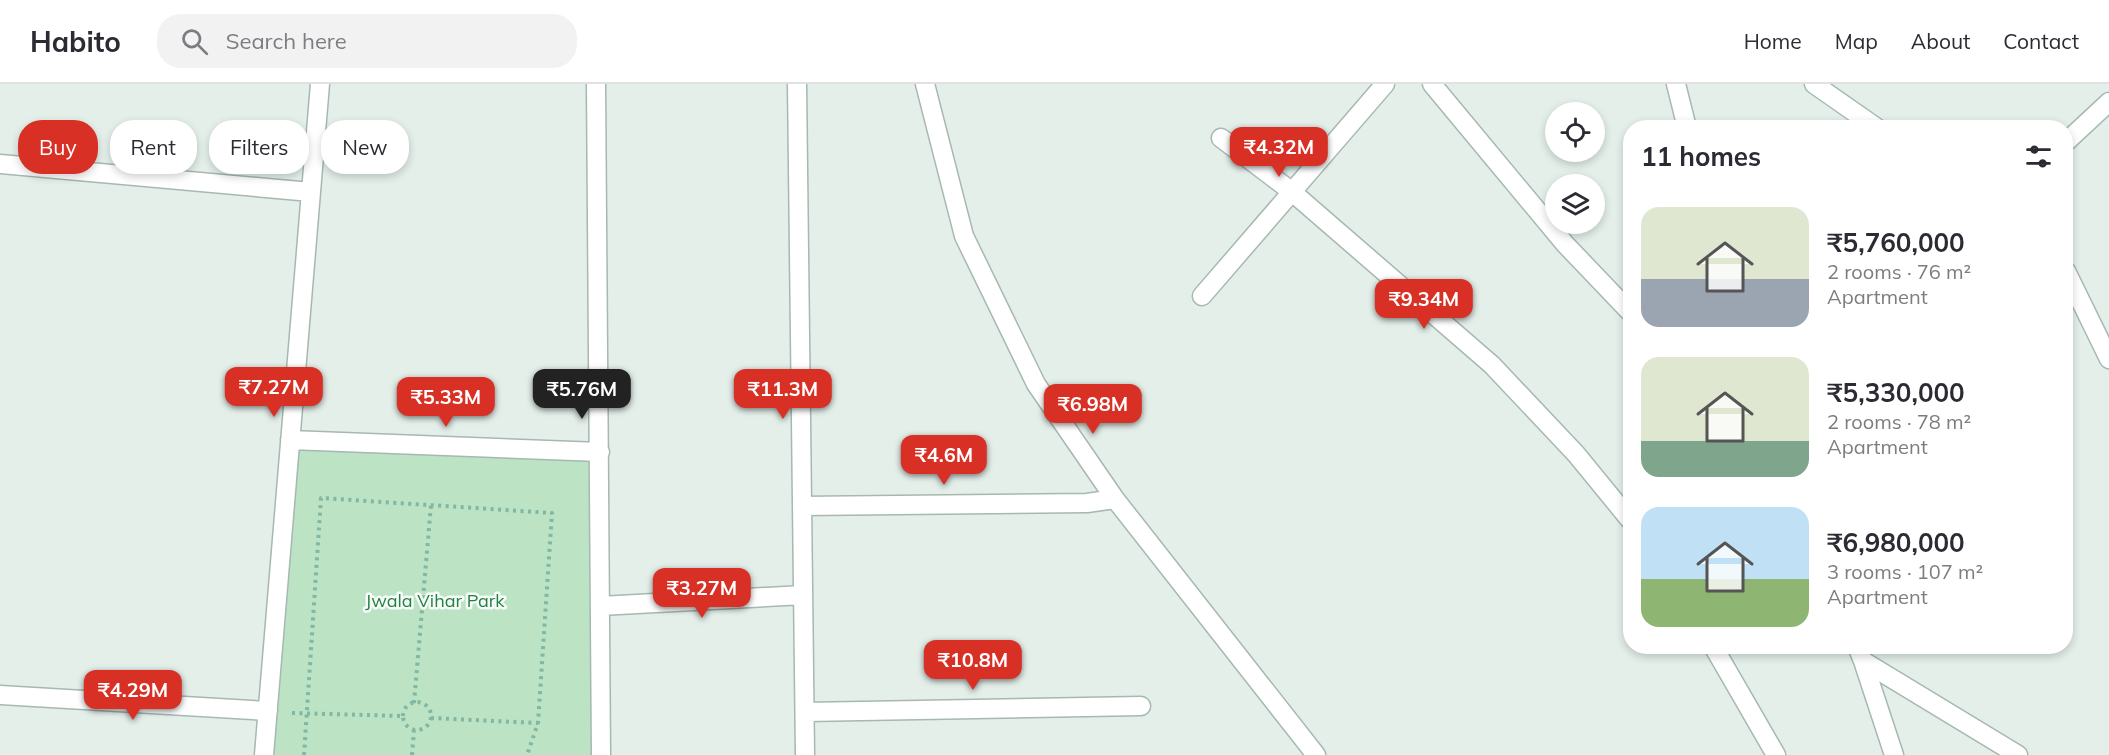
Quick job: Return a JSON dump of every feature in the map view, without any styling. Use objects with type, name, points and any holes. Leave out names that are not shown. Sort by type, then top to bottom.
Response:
[{"type":"street","points":[[264,755],[320,84]]},
{"type":"street","points":[[596,84],[601,755]]},
{"type":"street","points":[[797,84],[805,755]]},
{"type":"street","points":[[925,84],[963,236],[1036,384],[1111,499],[1316,755]]},
{"type":"street","points":[[1202,296],[1384,84]]},
{"type":"street","points":[[1432,84],[1565,244],[1623,305]]},
{"type":"street","points":[[1676,84],[1685,120]]},
{"type":"street","points":[[1814,84],[1865,120]]},
{"type":"street","points":[[2073,135],[2109,102]]},
{"type":"street","points":[[1221,138],[1291,191],[1491,365],[1576,454],[1623,511]]},
{"type":"street","points":[[0,164],[311,192]]},
{"type":"street","points":[[2073,285],[2109,358]]},
{"type":"street","points":[[290,440],[600,452]]},
{"type":"street","points":[[802,506],[1087,503],[1111,499]]},
{"type":"street","points":[[600,606],[803,596]]},
{"type":"street","points":[[1718,654],[1776,755]]},
{"type":"street","points":[[1860,654],[1894,755]]},
{"type":"street","points":[[1860,654],[2018,755]]},
{"type":"street","points":[[0,695],[268,711]]},
{"type":"street","points":[[805,712],[1141,706]]},
{"type":"path","points":[[304,755],[321,498],[552,513],[538,723],[527,755]]},
{"type":"path","points":[[414,703],[431,505]]},
{"type":"path","points":[[414,703],[426,706],[431,718],[423,729],[414,730],[406,725],[403,716],[406,707],[414,703]]},
{"type":"path","points":[[297,714],[403,716]]},
{"type":"path","points":[[431,718],[538,723]]},
{"type":"path","points":[[412,755],[414,730]]},
{"type":"green space","name":"Jwala Vihar Park","points":[[290,440],[600,452],[601,755],[264,755]]}]
